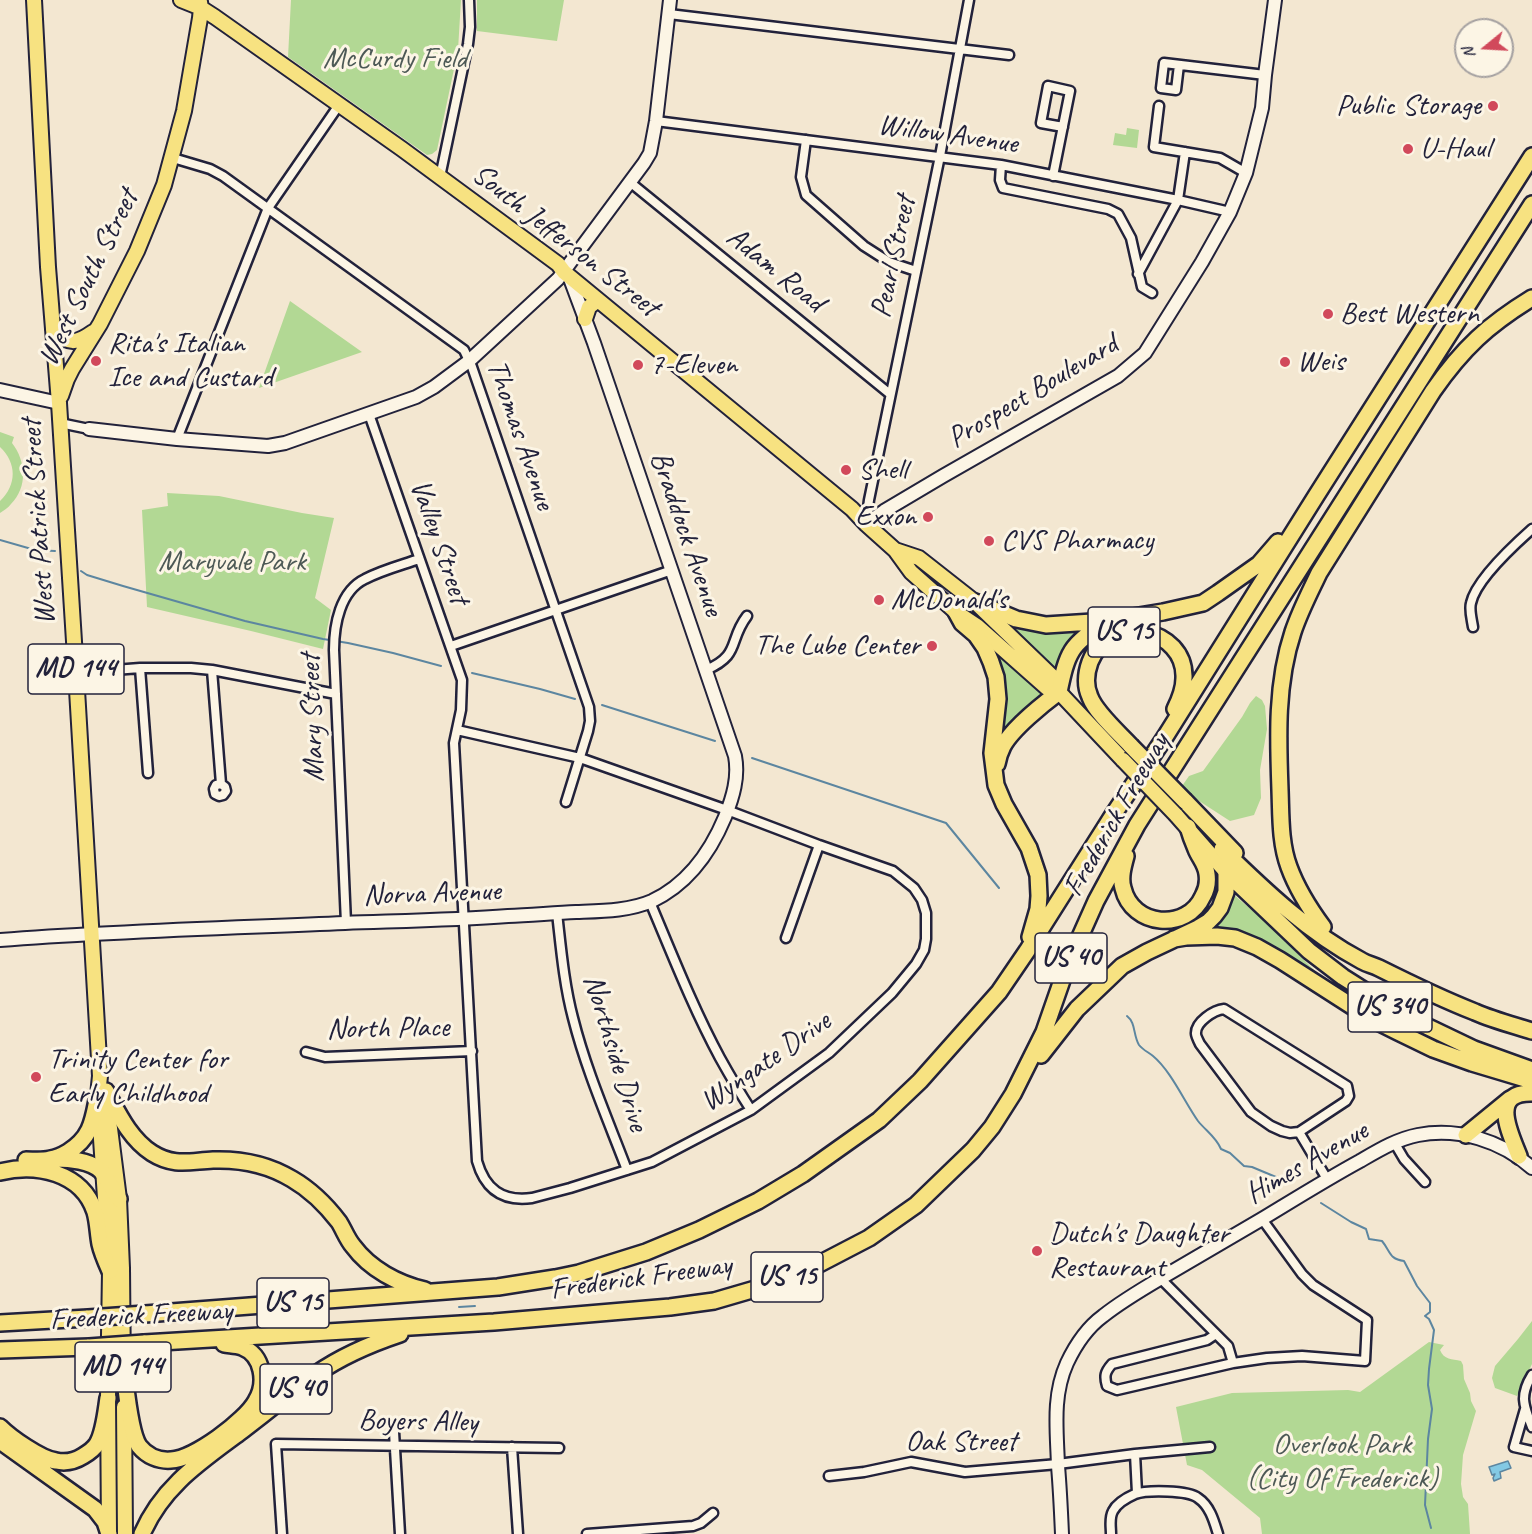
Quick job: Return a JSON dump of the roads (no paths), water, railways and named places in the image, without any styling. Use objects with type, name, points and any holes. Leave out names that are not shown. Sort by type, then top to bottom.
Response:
[{"type":"highway","name":"Frederick Freeway","points":[[0,1322],[88,1318],[440,1292],[498,1287],[555,1278],[646,1252],[699,1230],[758,1201],[803,1174],[879,1120],[949,1050],[999,992],[1027,951],[1165,737],[1531,157]]},
{"type":"highway","name":"Frederick Freeway","points":[[0,1350],[89,1347],[494,1322],[670,1307],[714,1300],[762,1287],[821,1263],[869,1238],[916,1205],[973,1150],[992,1127],[1013,1094],[1044,1032],[1067,966],[1096,901],[1137,825],[1532,204]]},
{"type":"highway","name":"US 40","points":[[1448,337],[1532,219]]},
{"type":"highway","points":[[1404,404],[1423,390],[1461,345],[1480,327],[1532,293]]},
{"type":"highway","points":[[1323,927],[1293,877],[1286,856],[1282,830],[1278,719],[1286,660],[1293,632],[1319,573],[1448,370],[1483,332],[1532,298]]},
{"type":"highway","points":[[975,603],[1016,620],[1063,625],[1108,621],[1203,603],[1259,564],[1316,496]]},
{"type":"highway","points":[[956,612],[985,648],[996,677],[998,699],[992,753],[996,785],[1029,848],[1038,875],[1038,909],[1027,951]]},
{"type":"highway","points":[[994,772],[1004,745],[1014,732],[1059,692],[1065,665],[1074,646],[1082,637],[1108,621]]},
{"type":"highway","name":"US 15","points":[[1165,737],[1181,695],[1184,678],[1181,662],[1172,647],[1159,637],[1143,631],[1126,632],[1110,638],[1097,649],[1089,664],[1087,680],[1094,706],[1254,870],[1323,927],[1367,957],[1376,967],[1422,990],[1477,1013],[1532,1030]]},
{"type":"highway","points":[[1137,825],[1125,859],[1123,889],[1126,897],[1138,912],[1154,920],[1163,921],[1189,914],[1196,908],[1206,891],[1208,882],[1206,868],[1196,850],[1188,827]]},
{"type":"highway","points":[[1174,939],[1208,922],[1223,902],[1226,892],[1226,862],[1222,849]]},
{"type":"highway","points":[[1222,849],[1255,881],[1310,927],[1363,962],[1376,967]]},
{"type":"highway","name":"US 340","points":[[1226,872],[1267,913],[1334,971],[1403,1015],[1474,1049],[1532,1070]]},
{"type":"highway","points":[[1267,913],[1304,955],[1372,1019]]},
{"type":"highway","name":"US 15","points":[[1013,1094],[1046,1047],[1077,1009],[1122,966],[1174,939],[1217,936],[1235,938],[1257,947],[1372,1019],[1433,1049],[1532,1081]]},
{"type":"highway","points":[[1466,1135],[1512,1097],[1522,1092],[1532,1092]]},
{"type":"highway","points":[[102,1093],[129,1130],[152,1153],[172,1162],[240,1161],[267,1167],[280,1173],[303,1186],[322,1202],[340,1224],[352,1245],[373,1267],[412,1287],[440,1292]]},
{"type":"highway","points":[[51,1159],[74,1147],[85,1137],[102,1093]]},
{"type":"highway","points":[[1512,1097],[1506,1106],[1505,1116],[1519,1156]]},
{"type":"highway","points":[[0,1165],[15,1161],[70,1159],[100,1170],[119,1199]]},
{"type":"highway","points":[[0,1172],[40,1169],[63,1176],[80,1188],[87,1196],[94,1211],[100,1247],[110,1271]]},
{"type":"highway","name":"US 40","points":[[142,1534],[154,1510],[181,1478],[333,1362],[365,1346],[404,1333],[494,1322]]},
{"type":"highway","points":[[123,1365],[134,1435],[139,1445],[154,1458],[179,1459],[196,1452],[240,1420],[255,1403],[260,1392],[262,1373],[255,1357],[241,1347],[203,1340]]},
{"type":"highway","points":[[0,1362],[15,1354],[45,1348]]},
{"type":"highway","points":[[0,1427],[25,1446],[50,1460],[57,1462],[75,1460],[97,1444],[108,1398]]},
{"type":"highway","points":[[0,1441],[95,1509],[105,1522],[110,1534]]},
{"type":"main road","name":"West Patrick Street","points":[[34,0],[48,267],[59,403],[100,1076],[119,1199],[125,1534]]},
{"type":"main road","name":"South Jefferson Street","points":[[181,0],[200,4],[553,261],[852,508],[895,550],[911,572],[1047,687],[1059,692],[1188,827],[1202,830],[1222,849]]},
{"type":"main road","name":"West South Street","points":[[59,403],[67,379],[97,329],[137,251],[164,185],[184,111],[200,4]]},
{"type":"main road","points":[[585,319],[589,307],[598,300]]},
{"type":"main road","points":[[53,330],[62,339],[74,341],[83,339],[97,329]]},
{"type":"main road","name":"South Jefferson Street","points":[[895,550],[919,558],[975,603],[1057,681],[1059,692]]},
{"type":"main road","name":"US 340","points":[[1188,827],[1226,872]]},
{"type":"main road","name":"West Patrick Street","points":[[102,1093],[110,1271],[108,1398],[110,1534]]},
{"type":"street","points":[[440,177],[468,44],[469,0]]},
{"type":"street","points":[[60,423],[89,429],[177,439],[277,445],[416,397],[451,376],[566,274],[650,153],[656,121],[670,0]]},
{"type":"street","name":"Pearl Street","points":[[866,524],[868,500],[940,156],[969,0]]},
{"type":"street","name":"Prospect Boulevard","points":[[866,524],[934,481],[1118,376],[1145,353],[1202,262],[1230,212],[1246,173],[1262,108],[1275,0]]},
{"type":"street","points":[[669,14],[1008,55]]},
{"type":"street","points":[[1179,65],[1265,75]]},
{"type":"street","points":[[1053,176],[1063,127],[1070,91],[1048,86],[1041,123],[1063,127]]},
{"type":"street","points":[[177,439],[268,208],[339,105]]},
{"type":"street","points":[[1159,106],[1154,147],[1220,158],[1246,173]]},
{"type":"street","name":"Willow Avenue","points":[[656,121],[1001,165],[1230,212]]},
{"type":"street","points":[[806,140],[801,177],[806,195],[864,246],[889,262],[916,271]]},
{"type":"street","points":[[1138,274],[1178,200],[1185,152]]},
{"type":"street","name":"Thomas Avenue","points":[[172,158],[210,169],[223,176],[464,350],[470,361],[589,707],[588,731],[566,802]]},
{"type":"street","points":[[1001,165],[1000,180],[1003,188],[1108,209],[1118,214],[1131,238],[1142,286],[1152,293]]},
{"type":"street","name":"Adam Road","points":[[630,183],[890,394]]},
{"type":"street","name":"Braddock Avenue","points":[[566,274],[585,319],[735,756],[736,780],[727,810]]},
{"type":"street","points":[[0,390],[59,403]]},
{"type":"street","name":"Valley Street","points":[[369,414],[451,646],[462,686]]},
{"type":"street","points":[[1473,627],[1471,604],[1478,587],[1488,573],[1532,529]]},
{"type":"street","name":"Mary Street","points":[[346,923],[334,635],[338,616],[348,595],[356,585],[364,579],[419,559]]},
{"type":"street","points":[[451,646],[672,570]]},
{"type":"street","points":[[706,670],[726,658],[747,616]]},
{"type":"street","points":[[76,673],[168,667],[212,670],[336,694]]},
{"type":"street","points":[[140,668],[148,773]]},
{"type":"street","points":[[212,670],[221,784]]},
{"type":"street","name":"Wyngate Drive","points":[[458,730],[580,758],[893,871],[914,888],[922,900],[926,913],[924,950],[916,964],[892,993],[829,1053],[751,1110],[652,1162],[570,1188],[521,1199],[510,1198],[492,1188],[485,1182],[477,1161],[454,743],[461,710],[462,686]]},
{"type":"street","name":"Norva Avenue","points":[[0,940],[92,934],[464,919],[620,909],[650,902],[684,879],[699,864],[712,845],[727,810]]},
{"type":"street","points":[[786,938],[819,845]]},
{"type":"street","points":[[650,902],[707,1032],[751,1110]]},
{"type":"street","name":"Northside Drive","points":[[557,913],[565,980],[573,1018],[584,1056],[627,1170]]},
{"type":"street","points":[[1224,1009],[1347,1086],[1349,1096],[1347,1101],[1299,1132],[1290,1134],[1282,1131],[1251,1112],[1200,1044],[1196,1035],[1201,1022],[1224,1009]]},
{"type":"street","name":"North Place","points":[[306,1052],[325,1057],[472,1051]]},
{"type":"street","points":[[1299,1132],[1327,1179]]},
{"type":"street","name":"Himes Avenue","points":[[1062,1534],[1056,1426],[1057,1400],[1068,1362],[1088,1329],[1101,1317],[1327,1179],[1394,1142],[1418,1135],[1448,1133],[1466,1135],[1492,1143],[1519,1156],[1532,1168]]},
{"type":"street","points":[[1394,1142],[1404,1159],[1425,1182]]},
{"type":"street","points":[[1216,1334],[1207,1340],[1112,1364],[1105,1371],[1104,1378],[1107,1386],[1117,1390],[1233,1363],[1267,1358],[1302,1356],[1365,1361],[1367,1320],[1313,1285],[1302,1274],[1262,1219]]},
{"type":"street","points":[[1161,1279],[1228,1346],[1233,1363]]},
{"type":"street","points":[[1532,1375],[1525,1386],[1524,1400],[1532,1427]]},
{"type":"street","points":[[1525,1409],[1514,1447],[1532,1451]]},
{"type":"street","points":[[394,1432],[400,1534]]},
{"type":"street","name":"Boyers Alley","points":[[282,1534],[276,1444],[559,1448]]},
{"type":"street","points":[[512,1447],[518,1534]]},
{"type":"street","name":"Oak Street","points":[[829,1476],[864,1472],[911,1462],[965,1472],[1210,1447]]},
{"type":"street","points":[[1135,1454],[1137,1493]]},
{"type":"street","points":[[1111,1534],[1110,1518],[1113,1511],[1124,1500],[1137,1493],[1164,1492],[1182,1492],[1194,1495],[1201,1500],[1208,1508],[1218,1534]]},
{"type":"street","points":[[587,1534],[693,1526],[701,1523],[713,1513]]},
{"type":"water","points":[[1508,1461],[1511,1468],[1500,1472],[1501,1478],[1494,1481],[1495,1474],[1492,1475],[1489,1467]]},
{"type":"waterway","points":[[0,540],[35,550],[55,551]]},
{"type":"waterway","points":[[81,571],[123,586],[245,621],[393,653],[441,666]]},
{"type":"waterway","points":[[472,673],[575,699]]},
{"type":"waterway","points":[[602,705],[715,741]]},
{"type":"waterway","points":[[752,758],[946,823],[999,888]]},
{"type":"waterway","points":[[1127,1016],[1132,1022],[1139,1045],[1160,1062],[1198,1121],[1221,1149],[1230,1153],[1244,1166],[1288,1182]]},
{"type":"waterway","points":[[1321,1203],[1366,1229],[1369,1239],[1382,1241],[1393,1257],[1404,1261],[1417,1286],[1430,1303],[1430,1312],[1425,1316],[1434,1330],[1428,1385],[1432,1409],[1428,1439],[1425,1505],[1431,1528]]},
{"type":"waterway","points":[[459,1307],[475,1306]]},
{"type":"place","name":"Public Storage","points":[[1493,106]]},
{"type":"place","name":"U-Haul","points":[[1408,149]]},
{"type":"place","name":"Best Western","points":[[1328,314]]},
{"type":"place","name":"Rita's Italian Ice and Custard","points":[[96,361]]},
{"type":"place","name":"Weis","points":[[1285,362]]},
{"type":"place","name":"7-Eleven","points":[[638,365]]},
{"type":"place","name":"Shell","points":[[846,470]]},
{"type":"place","name":"Exxon","points":[[928,517]]},
{"type":"place","name":"CVS Pharmacy","points":[[989,541]]},
{"type":"place","name":"McDonald's","points":[[879,600]]},
{"type":"place","name":"The Lube Center","points":[[932,646]]},
{"type":"place","name":"Trinity Center for Early Childhood","points":[[36,1077]]},
{"type":"place","name":"Dutch's Daughter Restaurant","points":[[1037,1251]]},
{"type":"park label","name":"McCurdy Field","points":[[395,59]]},
{"type":"park label","name":"Maryvale Park","points":[[232,562]]},
{"type":"park label","name":"Overlook Park (City Of Frederick)","points":[[1342,1462]]}]
